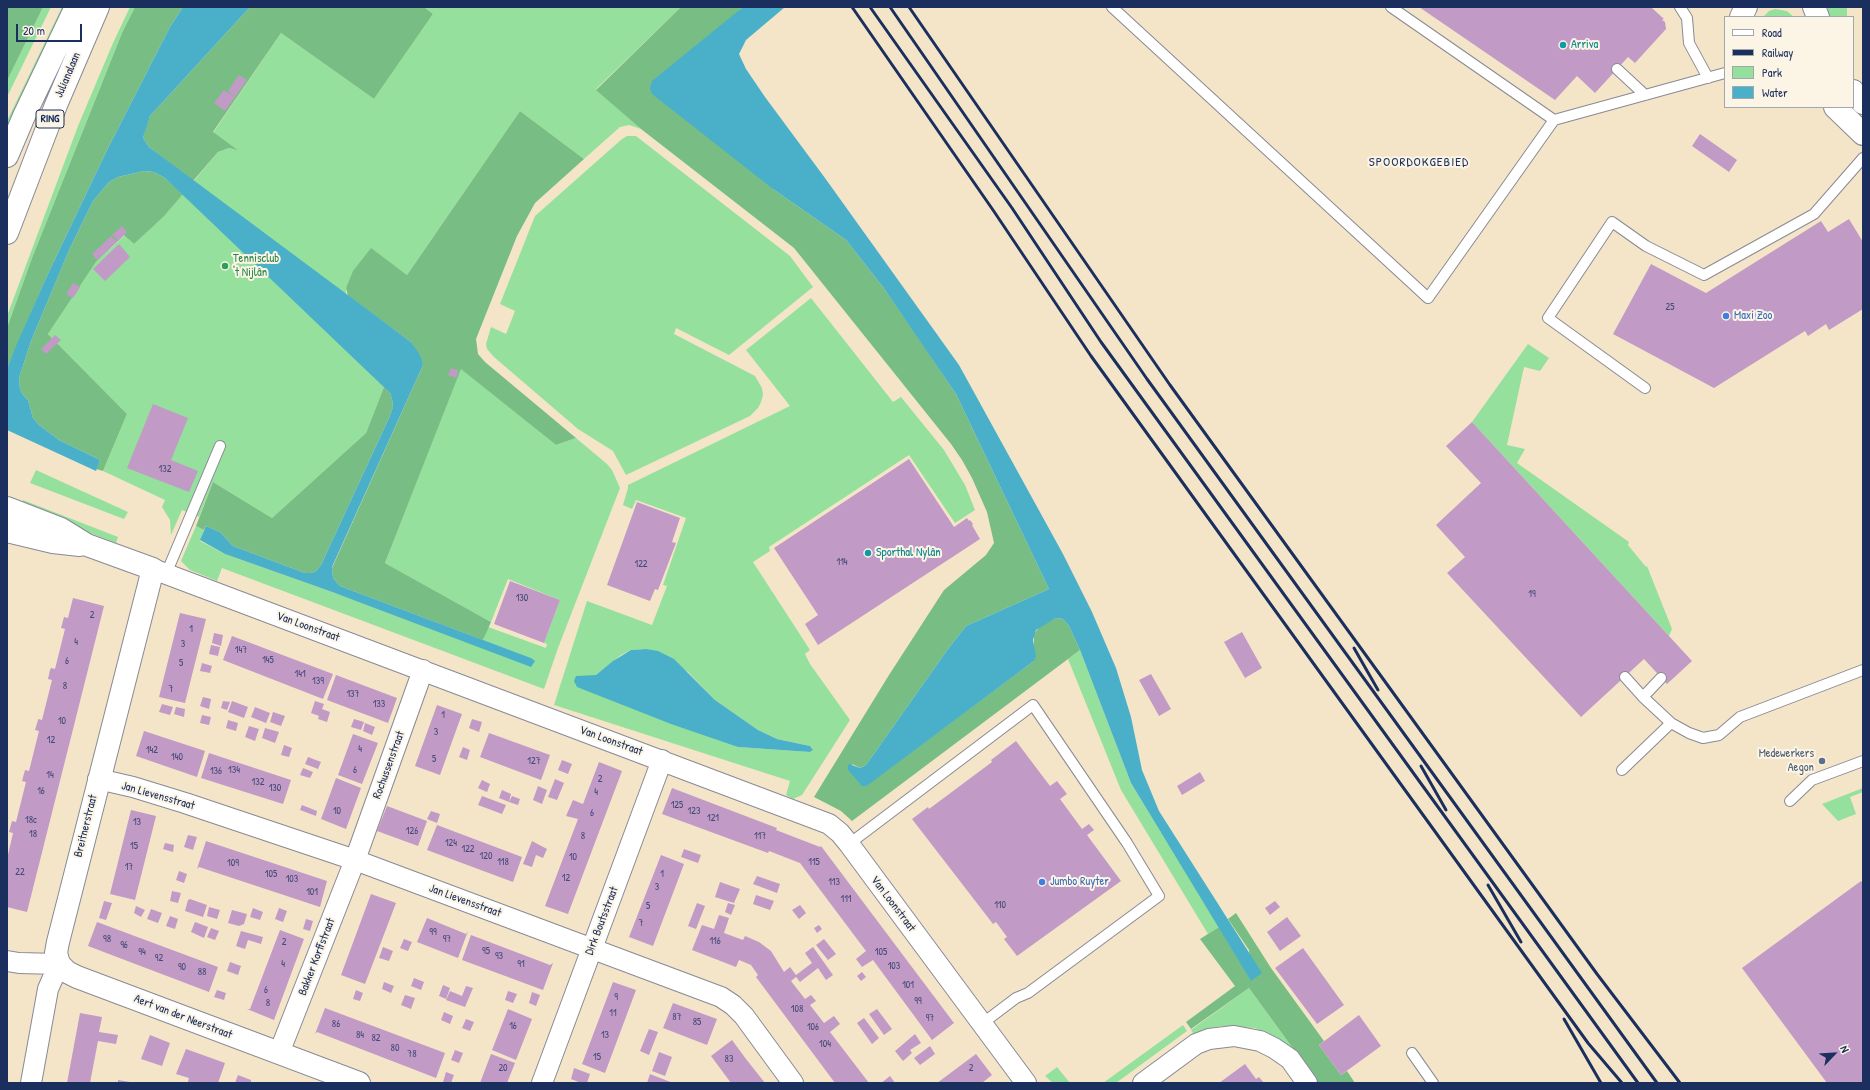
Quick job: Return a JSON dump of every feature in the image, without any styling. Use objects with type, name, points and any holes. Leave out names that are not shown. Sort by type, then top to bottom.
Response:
[{"type":"street","name":"Julianalaan","points":[[7,156],[24,116],[76,7]]},
{"type":"street","name":"Julianalaan","points":[[7,233],[56,105],[98,7]]},
{"type":"street","points":[[1741,16],[1746,7]]},
{"type":"street","points":[[1854,92],[1863,103]]},
{"type":"street","points":[[1836,108],[1863,134]]},
{"type":"street","name":"Van Loonstraat","points":[[7,508],[61,529],[87,545],[815,817],[829,824],[840,833],[849,844],[1026,1083]]},
{"type":"street","name":"Van Loonstraat","points":[[7,531],[53,542],[87,545]]},
{"type":"street","name":"Breitnerstraat","points":[[31,1083],[48,989],[59,964],[56,953],[58,942],[98,779],[159,571]]},
{"type":"street","name":"Rochussenstraat","points":[[355,860],[423,670]]},
{"type":"street","name":"Dirk Boutsstraat","points":[[542,1083],[662,760]]},
{"type":"street","name":"Jan Lievensstraat","points":[[98,779],[133,787],[185,803],[355,860],[721,997],[744,1016],[793,1083]]},
{"type":"street","name":"Bakker Korffstraat","points":[[279,1053],[355,860]]},
{"type":"street","points":[[7,961],[19,963],[59,964]]},
{"type":"street","name":"Aert van der Neerstraat","points":[[59,964],[67,972],[77,976],[359,1083]]},
{"type":"street","points":[[1143,1083],[1196,1044],[1209,1039],[1234,1036],[1260,1041],[1274,1048],[1290,1059],[1307,1083]]},
{"type":"lane","points":[[1112,7],[1428,298],[1554,120],[1724,73]]},
{"type":"lane","points":[[1391,7],[1554,120]]},
{"type":"lane","points":[[1680,7],[1687,18],[1689,42],[1708,78]]},
{"type":"lane","points":[[1616,69],[1645,95]]},
{"type":"lane","points":[[1645,388],[1548,318],[1612,222],[1646,246],[1704,275],[1814,214],[1863,158]]},
{"type":"lane","points":[[159,571],[220,446]]},
{"type":"lane","points":[[1625,677],[1643,697],[1671,723],[1689,733],[1703,738],[1719,735],[1740,717],[1863,670]]},
{"type":"lane","points":[[1643,697],[1661,678]]},
{"type":"lane","points":[[849,844],[1033,705],[1127,843],[1159,896],[1028,993],[1016,998],[982,1023]]},
{"type":"lane","points":[[1622,770],[1671,723]]},
{"type":"lane","points":[[1790,801],[1812,780],[1863,761]]},
{"type":"lane","points":[[1412,1053],[1433,1083]]},
{"type":"green space","points":[[7,7],[43,7],[7,81]]},
{"type":"green space","points":[[43,7],[51,7],[7,97],[7,81]]},
{"type":"green space","points":[[62,7],[70,7],[7,135],[7,121]]},
{"type":"green space","points":[[130,7],[135,7],[122,33],[32,258],[7,328],[7,316],[78,126]]},
{"type":"green space","points":[[135,7],[183,7],[170,27],[107,150],[46,278],[7,369],[7,328],[32,258],[122,33]]},
{"type":"green space","points":[[250,7],[424,7],[433,14],[374,99],[281,33],[213,132],[238,150],[229,148],[218,152],[193,181],[149,147],[143,138],[146,127],[150,116]]},
{"type":"green space","name":"Tennisclub 't Nijlân","points":[[424,7],[681,7],[596,89],[641,129],[629,125],[620,127],[584,159],[520,111],[407,275],[371,249],[346,288],[349,353],[384,387],[366,433],[272,518],[213,482],[199,517],[182,510],[171,535],[170,520],[162,507],[165,500],[103,471],[127,414],[48,334],[96,262],[125,235],[134,244],[183,194],[218,152],[229,148],[237,149],[213,133],[281,33],[374,99],[433,14]]},
{"type":"green space","points":[[681,7],[743,7],[730,19],[773,189],[846,240],[883,287],[921,342],[956,394],[1049,589],[966,626],[866,765],[860,768],[852,764],[864,787],[1034,661],[1034,634],[1040,626],[1056,618],[1063,619],[1069,626],[1080,650],[852,821],[841,811],[814,797],[889,675],[944,590],[986,555],[994,543],[987,512],[972,478],[962,460],[951,444],[794,248],[641,129],[596,90]]},
{"type":"green space","points":[[1828,7],[1847,7],[1847,16],[1828,16]]},
{"type":"green space","points":[[1775,9],[1787,11],[1793,16],[1764,16],[1769,11]]},
{"type":"green space","points":[[520,111],[584,159],[535,203],[517,236],[476,339],[478,354],[485,362],[576,438],[556,445],[461,369],[385,563],[491,622],[483,640],[340,586],[333,578],[332,568],[423,365],[411,342],[348,296],[346,288],[353,271],[371,248],[407,275]]},
{"type":"green space","points":[[627,136],[636,136],[790,256],[813,287],[729,355],[676,328],[674,334],[755,376],[762,388],[763,395],[761,402],[758,408],[750,416],[626,475],[613,451],[578,429],[494,357],[487,349],[486,344],[491,327],[506,334],[515,311],[500,304],[535,216]]},
{"type":"green space","points":[[144,171],[154,172],[165,178],[183,194],[164,216],[134,244],[124,235],[96,262],[48,334],[127,414],[103,471],[96,469],[100,460],[59,440],[39,425],[33,418],[28,400],[20,389],[19,378],[31,341],[70,248],[93,201],[109,182],[118,177]]},
{"type":"green space","points":[[811,298],[893,402],[901,397],[944,450],[965,485],[975,510],[955,523],[909,455],[769,547],[770,551],[753,562],[810,650],[805,654],[810,664],[850,720],[802,795],[793,799],[786,795],[790,781],[554,705],[587,601],[652,625],[667,586],[663,585],[686,518],[636,500],[632,509],[623,505],[628,485],[790,406],[746,350]],"holes":[[[646,649],[688,672],[715,700],[758,730],[777,739],[810,746],[813,750],[810,752],[738,747],[596,675],[621,655],[631,650]]]},
{"type":"green space","points":[[1528,344],[1549,358],[1540,371],[1524,367],[1507,445],[1525,449],[1517,463],[1629,542],[1628,545],[1646,567],[1647,566],[1672,629],[1669,636],[1472,422]]},
{"type":"green space","points":[[461,368],[556,445],[576,438],[607,464],[612,470],[620,488],[558,648],[544,689],[222,568],[217,581],[190,570],[181,561],[196,526],[204,530],[200,541],[225,554],[335,593],[531,658],[483,640],[488,627],[546,648],[547,644],[544,643],[560,600],[508,579],[491,622],[385,563]]},
{"type":"green space","points":[[384,387],[390,393],[392,399],[393,407],[389,418],[321,565],[316,571],[305,573],[233,546],[220,532],[206,526],[204,530],[196,526],[213,482],[272,518],[366,433]]},
{"type":"green space","points":[[36,470],[128,512],[124,519],[30,483]]},
{"type":"green space","points":[[23,500],[118,537],[116,543],[20,506]]},
{"type":"green space","points":[[1080,650],[1131,783],[1219,927],[1208,934],[1121,790],[1068,659]]},
{"type":"green space","points":[[1863,788],[1863,792],[1850,797],[1856,814],[1838,821],[1822,804]]},
{"type":"green space","points":[[1236,913],[1271,968],[1324,1041],[1319,1045],[1341,1075],[1347,1071],[1355,1083],[1318,1083],[1249,988],[1191,1029],[1186,1022],[1235,986],[1200,939],[1219,927],[1251,980],[1249,950],[1228,919]]},
{"type":"green space","points":[[1249,988],[1299,1057],[1284,1042],[1255,1028],[1222,1026],[1210,1028],[1194,1035],[1191,1030]]},
{"type":"green space","points":[[1183,1025],[1187,1031],[1116,1083],[1103,1083]]},
{"type":"green space","points":[[1057,1067],[1070,1083],[1053,1083],[1045,1076]]},
{"type":"water","points":[[183,7],[250,7],[150,116],[143,138],[149,147],[411,342],[420,355],[423,365],[332,567],[333,578],[340,586],[531,658],[535,661],[531,667],[335,593],[225,554],[200,540],[206,526],[220,532],[233,546],[305,573],[316,571],[321,565],[389,418],[393,407],[392,399],[390,393],[165,178],[154,172],[144,171],[118,177],[109,182],[93,201],[70,248],[31,341],[19,378],[20,389],[28,400],[33,418],[39,425],[59,440],[100,460],[96,471],[7,430],[7,369],[16,346],[46,278],[107,150],[170,27]]},
{"type":"water","points":[[743,7],[785,7],[746,40],[739,54],[746,69],[959,365],[1063,554],[1092,612],[1116,668],[1131,717],[1142,770],[1159,811],[1262,973],[1251,981],[1131,783],[1080,650],[1069,626],[1063,619],[1056,618],[1036,630],[1033,640],[1036,656],[1034,661],[868,785],[864,787],[862,786],[848,770],[849,764],[860,768],[866,765],[966,626],[1049,589],[956,394],[883,287],[846,240],[773,189],[652,94],[650,89],[652,81]]},
{"type":"water","points":[[646,649],[658,651],[674,659],[715,700],[758,730],[777,739],[810,746],[813,750],[810,752],[738,747],[671,724],[577,687],[574,681],[576,676],[596,675],[613,661],[631,650]]},
{"type":"building","name":"Arriva","points":[[1419,7],[1646,7],[1652,8],[1664,19],[1662,20],[1665,22],[1666,29],[1635,63],[1628,57],[1595,93],[1577,76],[1555,100]]},
{"type":"building","points":[[239,75],[247,80],[235,97],[228,91]]},
{"type":"building","points":[[224,90],[235,97],[225,111],[214,103]]},
{"type":"building","points":[[1700,134],[1737,160],[1729,172],[1692,146]]},
{"type":"building","points":[[1849,219],[1863,242],[1863,309],[1829,330],[1826,324],[1808,336],[1805,331],[1714,388],[1613,334],[1651,264],[1706,293],[1821,221],[1828,232]]},
{"type":"building","points":[[122,226],[127,232],[118,241],[112,235]]},
{"type":"building","points":[[111,236],[117,242],[97,260],[92,254]]},
{"type":"building","points":[[119,244],[130,257],[105,281],[93,269]]},
{"type":"building","points":[[73,283],[80,287],[73,298],[66,294]]},
{"type":"building","points":[[55,335],[61,340],[46,354],[41,349]]},
{"type":"building","points":[[451,368],[459,371],[456,378],[448,375]]},
{"type":"building","points":[[153,404],[188,418],[171,460],[198,471],[189,492],[127,468]]},
{"type":"building","points":[[1472,422],[1692,661],[1667,684],[1644,659],[1581,717],[1447,573],[1465,557],[1436,525],[1481,483],[1446,446]]},
{"type":"building","name":"Sporthal Nylân","points":[[909,459],[954,527],[967,518],[973,524],[972,525],[980,539],[818,645],[805,624],[818,615],[774,548]]},
{"type":"building","points":[[637,502],[680,518],[672,542],[676,543],[658,590],[655,589],[650,601],[607,585]]},
{"type":"building","points":[[510,581],[560,600],[544,643],[494,624]]},
{"type":"building","points":[[73,598],[104,606],[27,912],[7,907],[7,859],[13,833],[9,832],[12,821],[16,822],[26,782],[22,781],[25,770],[29,771],[39,731],[35,730],[38,719],[42,720],[52,680],[48,679],[50,670],[51,668],[55,669],[65,629],[61,628],[64,617],[68,618]]},
{"type":"building","points":[[180,613],[206,619],[185,703],[159,697]]},
{"type":"building","points":[[1242,632],[1262,668],[1245,678],[1224,642]]},
{"type":"building","points":[[214,633],[223,635],[221,646],[212,643]]},
{"type":"building","points":[[232,636],[333,674],[323,699],[223,660]]},
{"type":"building","points":[[211,645],[220,647],[218,656],[209,654]]},
{"type":"building","points":[[202,663],[212,666],[210,673],[200,671]]},
{"type":"building","points":[[1151,674],[1171,709],[1159,716],[1139,680]]},
{"type":"building","points":[[336,675],[397,698],[388,723],[327,700]]},
{"type":"building","points":[[203,697],[211,699],[209,709],[200,706]]},
{"type":"building","points":[[223,701],[230,702],[227,710],[221,708]]},
{"type":"building","points":[[232,701],[248,707],[244,718],[228,712]]},
{"type":"building","points":[[315,701],[324,704],[322,709],[330,712],[327,722],[318,719],[319,716],[311,713]]},
{"type":"building","points":[[162,704],[173,707],[170,715],[159,712]]},
{"type":"building","points":[[437,705],[462,714],[440,775],[415,766]]},
{"type":"building","points":[[176,707],[185,709],[184,717],[174,714]]},
{"type":"building","points":[[255,707],[270,713],[266,723],[251,717]]},
{"type":"building","points":[[273,712],[285,716],[281,726],[270,722]]},
{"type":"building","points":[[202,715],[211,717],[209,725],[200,723]]},
{"type":"building","points":[[354,719],[364,722],[361,730],[351,727]]},
{"type":"building","points":[[472,719],[482,722],[479,732],[469,728]]},
{"type":"building","points":[[228,720],[238,723],[236,731],[226,728]]},
{"type":"building","points":[[365,723],[375,727],[372,735],[363,731]]},
{"type":"building","points":[[249,726],[259,729],[255,741],[245,737]]},
{"type":"building","points":[[265,728],[279,732],[275,743],[262,738]]},
{"type":"building","points":[[144,731],[205,751],[197,777],[136,756]]},
{"type":"building","points":[[489,733],[550,755],[541,780],[480,757]]},
{"type":"building","points":[[353,734],[378,743],[362,784],[338,775]]},
{"type":"building","points":[[1016,741],[1050,786],[1057,781],[1067,794],[1060,799],[1082,829],[1089,824],[1094,830],[1087,835],[1121,881],[1017,956],[1004,939],[1007,937],[996,922],[993,924],[912,819],[928,807],[929,809],[992,762],[991,760]]},
{"type":"building","points":[[284,745],[292,748],[289,757],[281,755]]},
{"type":"building","points":[[463,747],[470,750],[467,760],[459,757]]},
{"type":"building","points":[[209,753],[291,780],[283,804],[201,778]]},
{"type":"building","points":[[308,757],[321,762],[318,769],[305,764]]},
{"type":"building","points":[[562,760],[572,764],[568,774],[558,770]]},
{"type":"building","points":[[599,762],[622,771],[568,914],[545,906],[578,819],[566,816],[573,800],[583,804]]},
{"type":"building","points":[[303,768],[313,772],[310,778],[300,775]]},
{"type":"building","points":[[1200,772],[1205,781],[1182,795],[1177,786]]},
{"type":"building","points":[[336,778],[361,788],[346,829],[321,819]]},
{"type":"building","points":[[555,779],[564,783],[557,800],[548,797]]},
{"type":"building","points":[[482,780],[490,784],[487,792],[478,788]]},
{"type":"building","points":[[538,786],[547,790],[542,804],[533,800]]},
{"type":"building","points":[[672,788],[777,828],[776,830],[820,847],[821,846],[954,1023],[932,1040],[873,960],[862,967],[856,959],[866,951],[800,863],[769,851],[768,853],[662,814]]},
{"type":"building","points":[[502,790],[511,794],[509,802],[499,798]]},
{"type":"building","points":[[482,796],[506,805],[502,814],[478,805]]},
{"type":"building","points":[[512,796],[520,799],[518,805],[509,802]]},
{"type":"building","points":[[302,805],[317,811],[316,816],[300,810]]},
{"type":"building","points":[[387,806],[427,821],[418,846],[377,831]]},
{"type":"building","points":[[131,810],[156,816],[135,900],[110,894]]},
{"type":"building","points":[[431,811],[440,814],[437,823],[427,819]]},
{"type":"building","points":[[437,825],[522,857],[513,882],[427,850]]},
{"type":"building","points":[[188,835],[197,837],[193,850],[184,847]]},
{"type":"building","points":[[206,841],[327,881],[320,907],[199,867],[197,869]]},
{"type":"building","points":[[532,841],[547,849],[543,858],[536,855],[532,867],[523,864]]},
{"type":"building","points":[[165,843],[174,845],[173,852],[163,849]]},
{"type":"building","points":[[684,849],[701,855],[698,863],[681,857]]},
{"type":"building","points":[[661,855],[684,864],[653,946],[629,937]]},
{"type":"building","points":[[179,871],[187,874],[184,883],[176,880]]},
{"type":"building","points":[[757,876],[780,884],[777,893],[753,884]]},
{"type":"building","points":[[1861,881],[1863,884],[1863,1083],[1827,1083],[1742,968]]},
{"type":"building","points":[[720,882],[740,889],[734,903],[715,897]]},
{"type":"building","points":[[172,891],[181,893],[178,903],[170,901]]},
{"type":"building","points":[[371,894],[396,903],[365,984],[341,975]]},
{"type":"building","points":[[756,895],[774,901],[770,910],[753,904]]},
{"type":"building","points":[[190,899],[207,905],[203,917],[185,911],[188,900]]},
{"type":"building","points":[[104,901],[112,903],[106,920],[99,918]]},
{"type":"building","points":[[1275,901],[1280,907],[1270,915],[1265,908]]},
{"type":"building","points":[[697,903],[705,906],[696,929],[688,926]]},
{"type":"building","points":[[728,903],[735,905],[731,915],[725,912]]},
{"type":"building","points":[[800,905],[806,913],[799,919],[792,910]]},
{"type":"building","points":[[136,906],[145,910],[141,917],[134,913]]},
{"type":"building","points":[[209,907],[220,910],[217,919],[207,916]]},
{"type":"building","points":[[253,908],[263,912],[260,920],[250,917]]},
{"type":"building","points":[[279,908],[287,911],[283,922],[275,919]]},
{"type":"building","points":[[151,909],[162,913],[158,923],[147,919]]},
{"type":"building","points":[[232,910],[247,914],[244,924],[239,926],[228,923]]},
{"type":"building","points":[[719,915],[729,918],[724,933],[743,940],[745,936],[759,942],[771,951],[784,972],[790,967],[796,975],[812,963],[805,953],[813,947],[833,975],[826,980],[818,968],[800,982],[796,977],[791,981],[805,999],[811,995],[816,1001],[810,1005],[824,1023],[834,1016],[840,1024],[830,1032],[869,1083],[835,1083],[756,977],[758,975],[751,965],[739,960],[736,967],[692,950],[702,925],[714,929]]},
{"type":"building","points":[[170,916],[178,919],[175,929],[166,926]]},
{"type":"building","points":[[1287,917],[1301,936],[1280,951],[1267,932]]},
{"type":"building","points":[[427,918],[466,934],[468,931],[458,958],[417,942]]},
{"type":"building","points":[[306,919],[313,921],[310,931],[303,929]]},
{"type":"building","points":[[97,922],[218,967],[209,992],[88,946]]},
{"type":"building","points":[[195,922],[208,927],[204,938],[191,932]]},
{"type":"building","points":[[819,925],[822,929],[817,933],[814,928]]},
{"type":"building","points":[[211,928],[219,931],[215,940],[207,937]]},
{"type":"building","points":[[280,930],[304,939],[274,1020],[247,1009],[250,1009]]},
{"type":"building","points":[[241,931],[263,937],[261,944],[248,940],[245,949],[236,946]]},
{"type":"building","points":[[471,935],[550,965],[553,963],[543,990],[462,960]]},
{"type":"building","points":[[404,939],[412,942],[408,951],[400,948]]},
{"type":"building","points":[[824,939],[836,954],[828,960],[816,945]]},
{"type":"building","points":[[383,947],[393,951],[389,961],[379,958]]},
{"type":"building","points":[[1303,948],[1344,1005],[1317,1024],[1275,968]]},
{"type":"building","points":[[230,962],[241,966],[238,975],[227,971]]},
{"type":"building","points":[[862,972],[866,977],[861,981],[857,976]]},
{"type":"building","points":[[414,978],[424,982],[421,990],[411,986]]},
{"type":"building","points":[[384,982],[394,986],[391,993],[382,989]]},
{"type":"building","points":[[613,982],[636,990],[605,1073],[582,1064]]},
{"type":"building","points":[[443,985],[450,988],[446,999],[439,996]]},
{"type":"building","points":[[466,986],[473,988],[465,1007],[446,1000],[450,991],[462,996]]},
{"type":"building","points":[[217,990],[226,993],[224,1000],[214,997]]},
{"type":"building","points":[[356,990],[363,993],[360,1001],[353,999]]},
{"type":"building","points":[[508,991],[517,994],[513,1003],[505,1000]]},
{"type":"building","points":[[532,992],[540,995],[536,1006],[529,1003]]},
{"type":"building","points":[[405,995],[415,998],[411,1009],[401,1005]]},
{"type":"building","points":[[673,1003],[717,1019],[707,1045],[663,1028]]},
{"type":"building","points":[[325,1008],[445,1053],[436,1078],[317,1032],[315,1034]]},
{"type":"building","points":[[508,1009],[532,1019],[516,1060],[492,1050]]},
{"type":"building","points":[[877,1009],[892,1029],[884,1035],[869,1014]]},
{"type":"building","points":[[444,1012],[453,1016],[450,1024],[441,1020]]},
{"type":"building","points":[[80,1013],[102,1017],[99,1032],[118,1035],[116,1044],[98,1041],[90,1083],[67,1083]]},
{"type":"building","points":[[1359,1015],[1381,1046],[1341,1075],[1319,1045]]},
{"type":"building","points":[[864,1018],[879,1038],[872,1044],[857,1023]]},
{"type":"building","points":[[466,1019],[474,1022],[470,1031],[462,1028]]},
{"type":"building","points":[[649,1029],[658,1032],[649,1055],[640,1051]]},
{"type":"building","points":[[915,1034],[921,1043],[910,1050],[912,1053],[903,1061],[895,1051]]},
{"type":"building","points":[[150,1035],[170,1043],[162,1066],[141,1059]]},
{"type":"building","points":[[732,1040],[765,1083],[731,1083],[711,1056]]},
{"type":"building","points":[[930,1046],[935,1054],[920,1065],[914,1058]]},
{"type":"building","points":[[186,1049],[225,1063],[218,1083],[192,1083],[188,1082],[189,1078],[176,1074]]},
{"type":"building","points":[[455,1050],[463,1053],[459,1063],[451,1060]]},
{"type":"building","points":[[659,1052],[672,1057],[665,1076],[652,1071]]},
{"type":"building","points":[[491,1054],[515,1063],[507,1083],[480,1083]]},
{"type":"building","points":[[976,1054],[992,1075],[982,1083],[937,1083]]},
{"type":"building","points":[[1245,1064],[1256,1079],[1259,1077],[1264,1083],[1219,1083]]},
{"type":"building","points":[[574,1068],[590,1074],[587,1083],[581,1083],[571,1079]]},
{"type":"building","points":[[446,1072],[454,1075],[451,1083],[443,1082]]},
{"type":"building","points":[[650,1074],[673,1083],[647,1083]]},
{"type":"building","points":[[238,1075],[251,1080],[253,1083],[235,1083]]},
{"type":"building","points":[[890,1076],[895,1083],[881,1083],[885,1080]]},
{"type":"building","points":[[118,1080],[130,1082],[118,1083]]},
{"type":"railway","points":[[852,7],[993,210],[1091,356],[1588,1043],[1622,1083]]},
{"type":"railway","points":[[870,7],[1012,208],[1101,342],[1638,1083]]},
{"type":"railway","points":[[890,7],[1147,379],[1657,1083]]},
{"type":"railway","points":[[909,7],[1170,385],[1597,974],[1680,1083]]},
{"type":"railway","points":[[1354,648],[1378,690]]},
{"type":"railway","points":[[1421,766],[1446,810]]},
{"type":"railway","points":[[1488,885],[1521,942]]},
{"type":"railway","points":[[1564,1019],[1601,1083]]},
{"type":"place","name":"Arriva","points":[[1563,45]]},
{"type":"place","name":"Tennisclub 't Nijlân","points":[[225,266]]},
{"type":"place","name":"Maxi Zoo","points":[[1726,316]]},
{"type":"place","name":"Sporthal Nylân","points":[[868,553]]},
{"type":"place","name":"Medewerkers Aegon","points":[[1822,761]]},
{"type":"place","name":"Jumbo Ruyter","points":[[1042,882]]},
{"type":"district","name":"SPOORDOKGEBIED","points":[[1419,163]]}]
